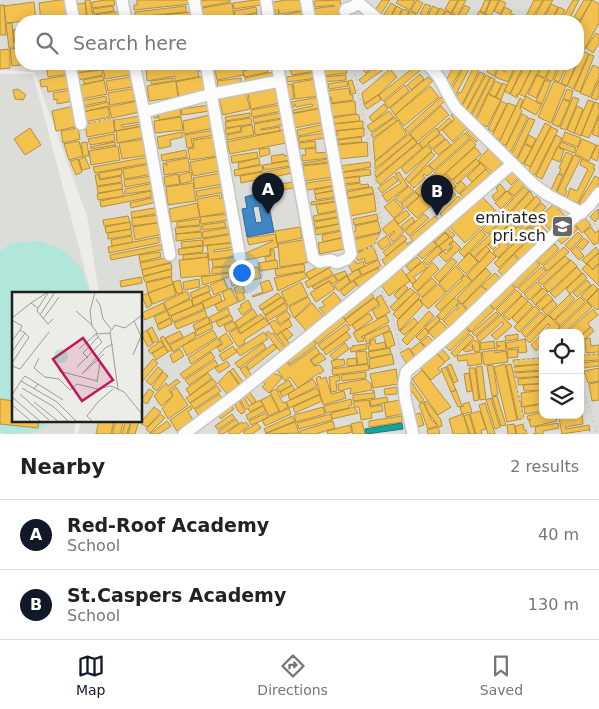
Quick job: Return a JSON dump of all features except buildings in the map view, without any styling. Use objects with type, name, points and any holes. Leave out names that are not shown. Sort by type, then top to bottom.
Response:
[{"type":"street","points":[[70,0],[73,15]]},
{"type":"street","points":[[122,0],[125,15]]},
{"type":"street","points":[[194,0],[197,15]]},
{"type":"street","points":[[266,0],[268,15]]},
{"type":"street","points":[[306,0],[309,15]]},
{"type":"street","points":[[345,11],[359,3],[373,15]]},
{"type":"street","points":[[71,70],[81,124]]},
{"type":"street","points":[[135,70],[140,114],[170,254]]},
{"type":"street","points":[[207,70],[240,257]]},
{"type":"street","points":[[278,70],[313,259],[319,262],[331,260],[338,263],[348,258],[351,254],[318,70]]},
{"type":"street","points":[[432,70],[440,78],[456,108],[512,164],[548,196],[582,213]]},
{"type":"street","points":[[140,114],[212,94],[280,80]]},
{"type":"street","points":[[184,434],[239,393],[383,276],[512,164]]},
{"type":"street","points":[[413,434],[405,398],[404,383],[406,372],[455,330],[562,228],[594,202],[599,194]]},
{"type":"path","points":[[354,70],[372,157],[382,232],[373,246],[379,253],[383,276]]},
{"type":"path","points":[[81,124],[140,114]]},
{"type":"path","points":[[582,213],[599,229]]},
{"type":"path","points":[[380,288],[391,311],[406,372]]},
{"type":"path","points":[[584,355],[599,353]]},
{"type":"path","points":[[528,434],[520,407],[513,363],[521,360],[539,359]]},
{"type":"path","points":[[584,390],[597,434]]},
{"type":"shaded area","points":[[0,0],[599,0],[599,434],[78,434],[81,422],[142,422],[142,292],[99,292],[87,216],[34,72],[0,70]]},
{"type":"shaded area","points":[[0,74],[33,74],[91,292],[12,292],[12,422],[76,422],[74,434],[5,434],[0,430]]},
{"type":"shaded area","points":[[40,241],[63,250],[81,268],[90,292],[12,292],[12,422],[52,422],[35,432],[5,434],[0,433],[0,251],[12,243]]},
{"type":"place","name":"Red-Roof Academy","points":[[268,214]]},
{"type":"place","name":"St.Caspers Academy","points":[[437,216]]},
{"type":"place","name":"emirates pri.sch","points":[[562,226]]}]
